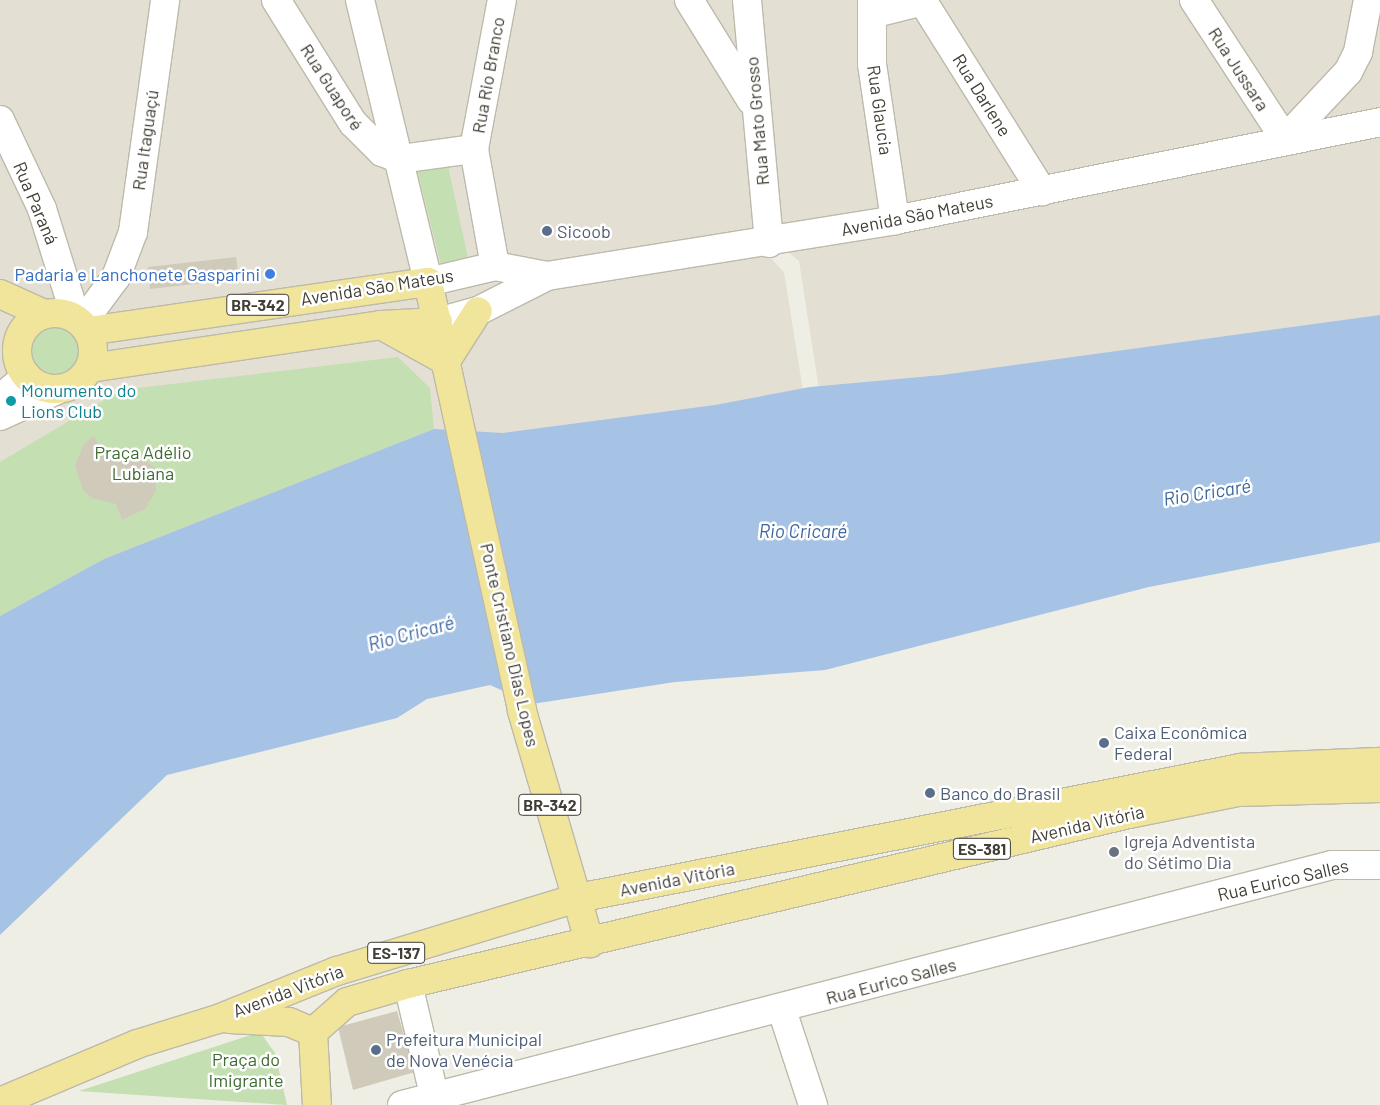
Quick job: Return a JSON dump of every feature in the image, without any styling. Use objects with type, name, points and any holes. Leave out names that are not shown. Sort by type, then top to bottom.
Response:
[{"type":"main road","name":"BR-342","points":[[428,282],[446,361]]},
{"type":"main road","name":"Avenida São Mateus","points":[[82,324],[428,282]]},
{"type":"main road","name":"BR-342","points":[[0,294],[46,313],[82,324]]},
{"type":"main road","points":[[380,325],[446,361],[478,311]]},
{"type":"main road","points":[[46,313],[32,320],[18,340],[15,366],[47,389],[59,389],[82,378],[90,368],[93,343],[82,324]]},
{"type":"main road","name":"Avenida São Mateus","points":[[90,368],[380,325],[438,322]]},
{"type":"main road","name":"Ponte Cristiano Dias Lopes","points":[[446,361],[522,711],[590,943]]},
{"type":"main road","name":"Avenida Vitória","points":[[0,1102],[137,1044],[218,1019],[337,971],[578,898],[1240,768],[1380,762]]},
{"type":"main road","name":"Avenida Vitória","points":[[313,1032],[347,1002],[408,984],[1238,792],[1380,788]]},
{"type":"main road","points":[[218,1019],[263,1018],[313,1032],[317,1105]]},
{"type":"street","name":"Rua Itaguaçú","points":[[82,324],[116,277],[132,232],[165,0]]},
{"type":"street","name":"Rua Guaporé","points":[[276,0],[353,123],[382,152],[400,159]]},
{"type":"street","points":[[360,0],[400,159],[428,282]]},
{"type":"street","name":"Rua Rio Branco","points":[[474,149],[502,0]]},
{"type":"street","points":[[689,0],[753,103]]},
{"type":"street","name":"Rua Mato Grosso","points":[[747,0],[753,103],[769,242]]},
{"type":"street","points":[[872,7],[922,0]]},
{"type":"street","name":"Rua Darlene","points":[[922,0],[1042,191]]},
{"type":"street","name":"Rua Jussara","points":[[1194,0],[1285,139]]},
{"type":"street","points":[[1285,139],[1348,72],[1358,52],[1368,0]]},
{"type":"street","name":"Rua Glaucia","points":[[872,7],[872,64],[896,220]]},
{"type":"street","name":"Rua Paraná","points":[[0,120],[59,258],[82,324]]},
{"type":"street","name":"Avenida São Mateus","points":[[438,322],[478,311],[547,276],[769,242],[896,220],[1285,139],[1380,122]]},
{"type":"street","points":[[400,159],[474,149],[495,266]]},
{"type":"street","name":"Rua Paraná","points":[[46,313],[59,258]]},
{"type":"street","name":"Avenida São Mateus","points":[[428,282],[495,266],[547,276]]},
{"type":"street","points":[[0,398],[15,366]]},
{"type":"street","points":[[0,416],[59,389]]},
{"type":"street","name":"Rua Eurico Salles","points":[[402,1105],[782,1010],[1332,866],[1380,865]]},
{"type":"street","points":[[408,984],[434,1096]]},
{"type":"street","points":[[782,1010],[813,1105]]},
{"type":"shaded area","points":[[0,0],[742,0],[753,239],[784,272],[822,509],[0,816]]},
{"type":"shaded area","points":[[756,0],[1380,0],[1380,414],[837,506],[799,261],[766,233]]},
{"type":"green space","points":[[446,157],[468,258],[441,265],[415,161]]},
{"type":"green space","points":[[56,323],[66,325],[74,331],[80,339],[82,349],[80,359],[74,367],[66,373],[56,375],[46,373],[38,367],[32,359],[30,349],[32,339],[38,331],[46,325]]},
{"type":"green space","name":"Praça Adélio Lubiana","points":[[398,357],[430,388],[434,429],[104,559],[0,616],[0,462],[121,390]]},
{"type":"green space","name":"Praça do Imigrante","points":[[260,1032],[275,1053],[287,1105],[79,1091]]},
{"type":"water","name":"Rio Cricaré","points":[[1380,315],[1380,542],[1149,587],[825,670],[675,682],[532,704],[490,685],[427,699],[397,718],[167,775],[0,935],[0,616],[104,559],[434,429],[503,433],[715,405],[810,387],[942,375]]},
{"type":"building","points":[[236,257],[239,279],[150,289],[148,267]]},
{"type":"building","points":[[94,436],[106,459],[123,452],[121,447],[131,448],[155,469],[156,491],[145,509],[122,520],[116,504],[92,498],[83,490],[75,466],[84,444]]},
{"type":"building","name":"Prefeitura Municipal de Nova Venécia","points":[[397,1011],[415,1072],[353,1090],[338,1027]]},
{"type":"place","name":"Sicoob","points":[[547,231]]},
{"type":"place","name":"Padaria e Lanchonete Gasparini","points":[[270,274]]},
{"type":"place","name":"Monumento do Lions Club","points":[[11,401]]},
{"type":"place","name":"Caixa Econômica Federal","points":[[1104,743]]},
{"type":"place","name":"Banco do Brasil","points":[[930,793]]},
{"type":"place","name":"Igreja Adventista do Sétimo Dia","points":[[1114,852]]},
{"type":"place","name":"Prefeitura Municipal de Nova Venécia","points":[[376,1050]]}]
